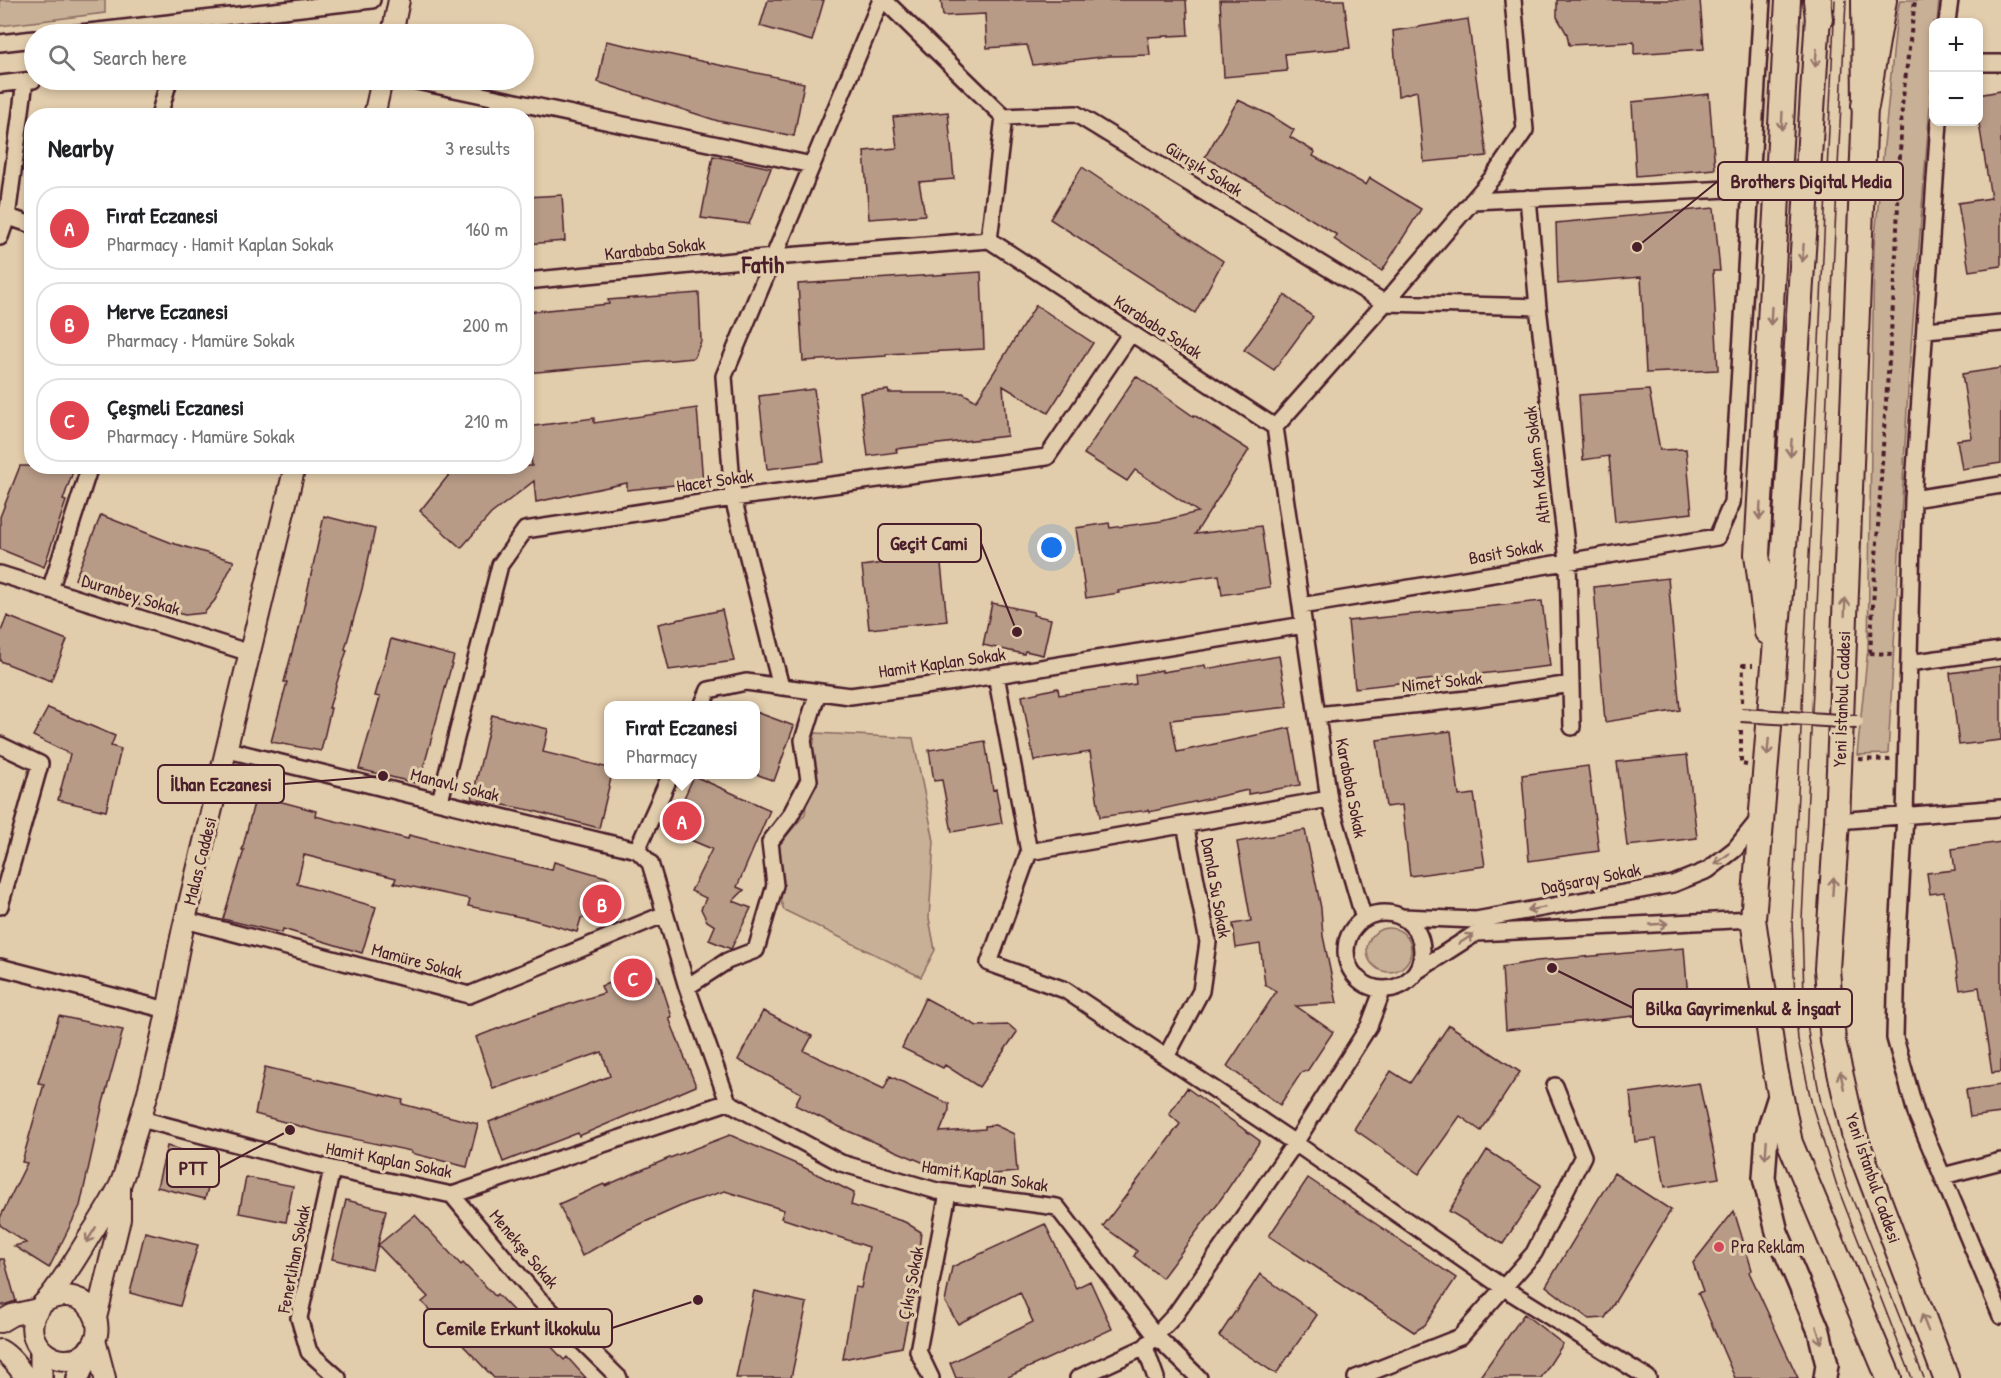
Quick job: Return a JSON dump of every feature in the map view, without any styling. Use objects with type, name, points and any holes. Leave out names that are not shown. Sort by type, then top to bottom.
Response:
[{"type":"highway","points":[[1865,106],[1883,0]]},
{"type":"main road","points":[[1773,683],[1757,554],[1788,0]]},
{"type":"main road","name":"Yeni İstanbul Caddesi","points":[[1864,0],[1865,106],[1837,821],[1827,969],[1833,1041],[1854,1134],[1946,1378]]},
{"type":"main road","points":[[1818,6],[1785,533],[1753,919],[1790,1143],[1889,1378]]},
{"type":"main road","points":[[1780,1093],[1767,1134],[1764,1178],[1777,1232],[1819,1330],[1827,1365],[1825,1378]]},
{"type":"main road","points":[[78,1378],[92,1344]]},
{"type":"main road","points":[[39,1349],[41,1378]]},
{"type":"street","points":[[160,24],[372,0]]},
{"type":"street","points":[[394,24],[399,0]]},
{"type":"street","points":[[781,687],[733,498],[724,376],[882,0],[1004,117],[989,240]]},
{"type":"street","points":[[1275,427],[1493,177],[1524,130],[1513,0]]},
{"type":"street","points":[[1472,201],[1751,188],[1762,0]]},
{"type":"street","points":[[1948,18],[1950,0]]},
{"type":"street","points":[[0,43],[24,40]]},
{"type":"street","points":[[1983,63],[2001,63]]},
{"type":"street","points":[[0,84],[24,81]]},
{"type":"street","points":[[24,108],[28,90]]},
{"type":"street","points":[[161,108],[166,90]]},
{"type":"street","points":[[376,108],[380,90]]},
{"type":"street","points":[[459,90],[812,165]]},
{"type":"street","points":[[0,237],[24,110]]},
{"type":"street","name":"Gürışık Sokak","points":[[1004,117],[1076,114],[1385,303],[1538,307]]},
{"type":"street","points":[[1940,126],[1913,499],[1907,761],[1895,1038],[1916,1113],[2001,1316]]},
{"type":"street","name":"Basit Sokak","points":[[1301,606],[1717,537],[1732,503],[1751,188]]},
{"type":"street","name":"Altın Kalem Sokak","points":[[1528,198],[1538,307],[1568,561],[1572,727]]},
{"type":"street","points":[[3,215],[24,222]]},
{"type":"street","name":"Karababa Sokak","points":[[534,279],[989,240],[1275,427],[1329,799],[1364,918]]},
{"type":"street","points":[[1926,330],[2001,323]]},
{"type":"street","name":"Hacet Sokak","points":[[440,801],[500,565],[525,530],[733,498],[1047,457],[1131,333]]},
{"type":"street","points":[[50,590],[87,474]]},
{"type":"street","name":"Malas Caddesi","points":[[120,1184],[141,1119],[167,1010],[185,920],[293,474]]},
{"type":"street","points":[[1913,499],[2001,485]]},
{"type":"street","name":"Duranbey Sokak","points":[[0,574],[250,653]]},
{"type":"street","name":"Hamit Kaplan Sokak","points":[[704,701],[709,690],[746,682],[850,696],[996,675],[1304,625]]},
{"type":"street","points":[[1909,659],[2001,650]]},
{"type":"street","points":[[996,675],[1029,852],[989,963],[1065,990],[1295,1143],[1504,1288],[1648,1378]]},
{"type":"street","name":"Nimet Sokak","points":[[1317,715],[1477,698],[1571,684]]},
{"type":"street","points":[[687,987],[727,962],[756,950],[775,885],[771,842],[790,816],[809,780],[803,740],[818,692]]},
{"type":"street","points":[[1741,715],[1857,722]]},
{"type":"street","points":[[0,745],[40,764],[0,906]]},
{"type":"street","name":"Manavlı Sokak","points":[[228,750],[637,850]]},
{"type":"street","points":[[669,779],[637,850],[650,862],[687,987],[728,1101]]},
{"type":"street","points":[[1029,852],[1329,799]]},
{"type":"street","points":[[1837,821],[2001,808]]},
{"type":"street","name":"Dağsaray Sokak","points":[[1402,917],[1476,920],[1673,884],[1708,870],[1736,849],[1762,816]]},
{"type":"street","name":"Damla Su Sokak","points":[[1166,1057],[1201,991],[1208,942],[1185,824]]},
{"type":"street","name":"Mamüre Sokak","points":[[185,920],[469,995],[665,914]]},
{"type":"street","points":[[1417,971],[1422,948],[1419,937],[1412,925],[1402,917],[1376,914],[1364,918],[1354,927],[1348,939],[1346,952],[1348,965],[1364,984],[1375,989],[1383,989],[1399,987],[1417,971],[1476,933],[1753,919]]},
{"type":"street","points":[[0,967],[167,1010]]},
{"type":"street","points":[[1078,1378],[1150,1342],[1175,1315],[1295,1143],[1369,1026],[1383,989]]},
{"type":"street","points":[[1356,1378],[1460,1337],[1534,1253],[1583,1156],[1555,1086]]},
{"type":"street","name":"Hamit Kaplan Sokak","points":[[141,1119],[332,1170],[452,1195],[728,1101],[842,1163],[948,1192],[1057,1207],[1150,1342]]},
{"type":"street","points":[[1943,1176],[2001,1161]]},
{"type":"street","name":"Fenerlihan Sokak","points":[[332,1170],[299,1318],[309,1352],[338,1378]]},
{"type":"street","points":[[39,1349],[32,1329],[33,1318],[62,1281],[120,1184]]},
{"type":"street","points":[[96,1318],[120,1220],[120,1184]]},
{"type":"street","name":"Çıkış Sokak","points":[[931,1378],[918,1351],[948,1192]]},
{"type":"street","name":"Menekşe Sokak","points":[[452,1195],[538,1298],[619,1378]]},
{"type":"street","points":[[0,1322],[42,1305],[55,1296],[65,1294],[84,1301],[96,1318],[98,1329],[92,1344],[81,1356],[71,1360],[60,1360],[39,1349],[0,1344]]},
{"type":"street","points":[[1150,1342],[1156,1378]]},
{"type":"street","points":[[1150,1342],[1199,1378]]},
{"type":"street","points":[[92,1344],[105,1378]]},
{"type":"street","points":[[0,1350],[26,1378]]},
{"type":"path","points":[[1870,653],[1895,278],[1902,106],[1915,0]]},
{"type":"path","points":[[1861,653],[1909,659]]},
{"type":"path","points":[[1854,759],[1907,761]]},
{"type":"shaded area","points":[[0,0],[105,0],[105,13],[0,26]]},
{"type":"shaded area","points":[[1900,0],[1939,0],[1937,18],[1929,18],[1929,118],[1909,372],[1888,754],[1857,755],[1868,648],[1874,247]]},
{"type":"shaded area","points":[[815,733],[913,738],[934,841],[929,918],[935,950],[921,977],[784,910],[770,870],[779,845],[805,814]]},
{"type":"shaded area","points":[[1389,928],[1404,935],[1411,950],[1404,965],[1389,972],[1374,965],[1367,950],[1374,935]]},
{"type":"building","points":[[768,0],[824,0],[812,41],[760,26]]},
{"type":"building","points":[[941,0],[1186,0],[1188,35],[1148,37],[1150,55],[1110,56],[1033,65],[1027,45],[987,48],[985,14],[943,16]]},
{"type":"building","points":[[1220,0],[1344,0],[1350,48],[1285,54],[1287,71],[1224,77]]},
{"type":"building","points":[[1557,0],[1700,0],[1704,49],[1634,54],[1634,42],[1569,45],[1567,34],[1557,17]]},
{"type":"building","points":[[1468,19],[1487,156],[1424,162],[1417,91],[1398,96],[1393,31]]},
{"type":"building","points":[[606,41],[804,83],[794,136],[718,121],[598,82]]},
{"type":"building","points":[[2001,91],[2001,266],[1969,271],[1958,203],[1991,198],[1979,126],[1983,126],[1983,94]]},
{"type":"building","points":[[1709,94],[1715,169],[1636,176],[1632,102]]},
{"type":"building","points":[[1238,100],[1270,115],[1294,130],[1290,137],[1315,152],[1313,156],[1366,185],[1370,178],[1421,209],[1382,271],[1334,239],[1337,235],[1205,157]]},
{"type":"building","points":[[948,112],[954,179],[919,182],[925,215],[869,219],[864,151],[897,148],[893,117]]},
{"type":"building","points":[[713,156],[771,168],[749,224],[701,218]]},
{"type":"building","points":[[1082,167],[1223,261],[1195,313],[1050,219]]},
{"type":"building","points":[[562,195],[565,241],[534,243],[534,197]]},
{"type":"building","points":[[1714,208],[1720,271],[1713,271],[1718,370],[1646,373],[1641,277],[1558,284],[1556,223]]},
{"type":"building","points":[[981,272],[984,349],[803,361],[798,284]]},
{"type":"building","points":[[699,293],[701,341],[694,358],[534,372],[534,311],[609,304],[608,300]]},
{"type":"building","points":[[1285,295],[1313,317],[1274,370],[1244,350]]},
{"type":"building","points":[[1036,305],[1093,343],[1048,413],[1003,386],[1007,436],[896,449],[897,452],[868,456],[860,393],[888,390],[889,393],[963,393],[976,401]]},
{"type":"building","points":[[2001,368],[2001,463],[1962,469],[1957,440],[1972,438],[1962,374]]},
{"type":"building","points":[[1136,376],[1193,416],[1249,450],[1195,534],[1261,526],[1270,587],[1222,595],[1219,575],[1086,598],[1076,528],[1109,523],[1110,528],[1162,521],[1198,512],[1135,470],[1127,481],[1084,454]]},
{"type":"building","points":[[814,389],[824,462],[767,469],[759,396]]},
{"type":"building","points":[[1649,390],[1660,450],[1686,449],[1692,513],[1615,522],[1609,456],[1583,460],[1579,395]]},
{"type":"building","points":[[697,408],[703,482],[627,490],[627,483],[536,502],[534,481],[491,514],[461,548],[420,511],[450,474],[534,474],[534,426],[594,418],[594,423]]},
{"type":"building","points":[[20,466],[24,466],[24,474],[72,474],[63,500],[66,501],[44,567],[0,549],[0,517]]},
{"type":"building","points":[[101,515],[172,543],[234,561],[215,600],[204,613],[185,615],[134,603],[75,579]]},
{"type":"building","points":[[324,516],[375,529],[362,589],[345,649],[347,650],[329,708],[331,708],[321,751],[271,742],[287,682],[284,682],[297,638]]},
{"type":"building","points":[[940,555],[947,621],[869,629],[862,566]]},
{"type":"building","points":[[1668,578],[1680,710],[1605,722],[1594,587]]},
{"type":"building","points":[[1542,601],[1550,666],[1355,688],[1348,621]]},
{"type":"building","points":[[992,603],[1034,612],[1033,615],[1051,619],[1043,655],[1025,651],[1024,654],[983,645]]},
{"type":"building","points":[[722,610],[734,661],[669,670],[658,624]]},
{"type":"building","points":[[7,616],[67,640],[51,681],[0,661],[0,634]]},
{"type":"building","points":[[391,639],[454,656],[419,784],[359,769],[380,697],[375,696]]},
{"type":"building","points":[[1279,656],[1288,707],[1171,720],[1177,752],[1290,728],[1300,785],[1248,794],[1248,790],[1149,812],[1148,810],[1100,817],[1090,752],[1034,761],[1022,696],[1058,688],[1059,695],[1136,684],[1135,675],[1205,665],[1206,669]]},
{"type":"building","points":[[2001,666],[2001,740],[1959,745],[1950,673]]},
{"type":"building","points":[[48,708],[115,736],[111,746],[121,749],[106,811],[58,800],[70,754],[33,736]]},
{"type":"building","points":[[760,713],[794,726],[774,781],[760,776]]},
{"type":"building","points":[[492,715],[548,729],[543,752],[604,767],[604,779],[611,779],[599,828],[530,810],[472,799]]},
{"type":"building","points":[[1451,731],[1459,796],[1474,794],[1485,866],[1410,876],[1402,805],[1386,807],[1377,740]]},
{"type":"building","points":[[985,741],[993,790],[996,789],[1002,823],[952,832],[942,780],[934,781],[929,750]]},
{"type":"building","points":[[1687,755],[1697,838],[1627,846],[1617,762]]},
{"type":"building","points":[[1588,766],[1599,851],[1529,861],[1522,775]]},
{"type":"building","points":[[693,779],[701,779],[770,810],[737,887],[744,890],[733,901],[751,908],[731,949],[709,940],[715,926],[707,921],[701,909],[706,898],[691,891],[712,849],[669,831]]},
{"type":"building","points":[[256,795],[316,811],[315,816],[408,839],[409,835],[552,870],[554,862],[609,878],[601,901],[596,899],[590,918],[581,918],[577,932],[468,906],[470,899],[394,883],[396,878],[304,855],[297,884],[376,907],[362,953],[283,929],[282,933],[223,919],[244,850],[242,850]]},
{"type":"building","points":[[1305,830],[1337,1003],[1296,1006],[1333,1032],[1308,1070],[1301,1073],[1280,1105],[1227,1066],[1276,992],[1265,984],[1260,944],[1236,948],[1233,924],[1251,921],[1237,842]]},
{"type":"building","points":[[2001,842],[2001,1072],[1992,1073],[1979,987],[1960,990],[1944,892],[1930,894],[1927,873],[1955,870],[1952,849]]},
{"type":"building","points":[[1684,948],[1689,1010],[1506,1030],[1502,967],[1537,961]]},
{"type":"building","points":[[648,969],[659,977],[672,1017],[669,1018],[696,1086],[579,1136],[578,1133],[503,1162],[489,1122],[610,1076],[602,1052],[493,1089],[476,1037],[604,993],[601,986]]},
{"type":"building","points":[[925,998],[977,1026],[1009,1025],[1017,1032],[979,1087],[945,1065],[943,1068],[902,1048]]},
{"type":"building","points":[[763,1011],[812,1036],[804,1051],[884,1089],[890,1076],[949,1104],[949,1110],[940,1132],[985,1129],[985,1126],[995,1125],[1014,1134],[1017,1172],[947,1178],[946,1172],[848,1131],[795,1105],[801,1093],[738,1060]]},
{"type":"building","points":[[59,1016],[123,1030],[103,1103],[80,1206],[49,1268],[14,1246],[26,1243],[0,1225],[0,1218],[27,1163],[22,1162],[44,1084],[38,1083]]},
{"type":"building","points":[[1449,1025],[1520,1072],[1481,1131],[1460,1116],[1419,1174],[1354,1129],[1391,1071],[1410,1083]]},
{"type":"building","points":[[265,1067],[403,1100],[402,1104],[478,1124],[467,1167],[411,1153],[411,1151],[321,1132],[255,1114]]},
{"type":"building","points":[[1699,1083],[1719,1178],[1665,1187],[1656,1139],[1635,1142],[1630,1093]]},
{"type":"building","points":[[2001,1085],[2001,1113],[1970,1117],[1966,1090]]},
{"type":"building","points":[[1187,1088],[1260,1141],[1223,1196],[1162,1278],[1134,1256],[1137,1251],[1103,1226],[1180,1124],[1169,1114]]},
{"type":"building","points":[[730,1135],[803,1167],[854,1193],[851,1205],[905,1222],[921,1232],[915,1284],[902,1347],[843,1359],[855,1287],[861,1288],[869,1247],[781,1218],[784,1210],[725,1191],[690,1202],[625,1231],[582,1256],[559,1204]]},
{"type":"building","points":[[167,1146],[215,1160],[205,1199],[157,1187]]},
{"type":"building","points":[[1487,1150],[1541,1185],[1503,1244],[1449,1211]]},
{"type":"building","points":[[1614,1173],[1671,1210],[1605,1318],[1589,1319],[1546,1286]]},
{"type":"building","points":[[246,1177],[293,1186],[286,1222],[239,1213]]},
{"type":"building","points":[[1308,1178],[1456,1278],[1425,1325],[1414,1332],[1269,1236]]},
{"type":"building","points":[[346,1200],[386,1210],[372,1269],[332,1259]]},
{"type":"building","points":[[1734,1211],[1752,1270],[1749,1272],[1798,1378],[1735,1378],[1698,1293],[1703,1291],[1693,1263]]},
{"type":"building","points":[[415,1215],[461,1265],[463,1263],[495,1296],[497,1294],[531,1329],[533,1327],[564,1360],[567,1357],[586,1378],[494,1378],[422,1302],[428,1297],[378,1245]]},
{"type":"building","points":[[1045,1224],[1076,1288],[1090,1281],[1112,1329],[1006,1378],[956,1378],[950,1363],[1033,1322],[1020,1292],[958,1324],[945,1302],[952,1267]]},
{"type":"building","points":[[145,1232],[198,1245],[180,1306],[130,1293]]},
{"type":"building","points":[[0,1259],[4,1259],[16,1301],[0,1306]]},
{"type":"building","points":[[1260,1274],[1317,1315],[1276,1374],[1219,1336]]},
{"type":"building","points":[[754,1291],[807,1303],[791,1378],[736,1378]]},
{"type":"building","points":[[1524,1314],[1563,1344],[1541,1378],[1479,1378]]},
{"type":"tram line","points":[[1835,0],[1792,921],[1795,1000],[1798,1040],[1812,1105],[1837,1186],[1912,1378]]},
{"type":"tram line","points":[[1846,0],[1802,920],[1804,999],[1821,1103],[1846,1183],[1924,1378]]},
{"type":"place","name":"Brothers Digital Media","points":[[1637,247]]},
{"type":"place","name":"Geçit Cami","points":[[1017,632]]},
{"type":"place","name":"İlhan Eczanesi","points":[[383,776]]},
{"type":"place","name":"Fırat Eczanesi","points":[[682,821]]},
{"type":"place","name":"Merve Eczanesi","points":[[602,904]]},
{"type":"place","name":"Bilka Gayrimenkul & İnşaat","points":[[1552,968]]},
{"type":"place","name":"Çeşmeli Eczanesi","points":[[633,978]]},
{"type":"place","name":"PTT","points":[[290,1130]]},
{"type":"place","name":"Pra Reklam","points":[[1719,1247]]},
{"type":"place","name":"Cemile Erkunt İlkokulu","points":[[698,1300]]},
{"type":"district","name":"Fatih","points":[[763,265]]}]
